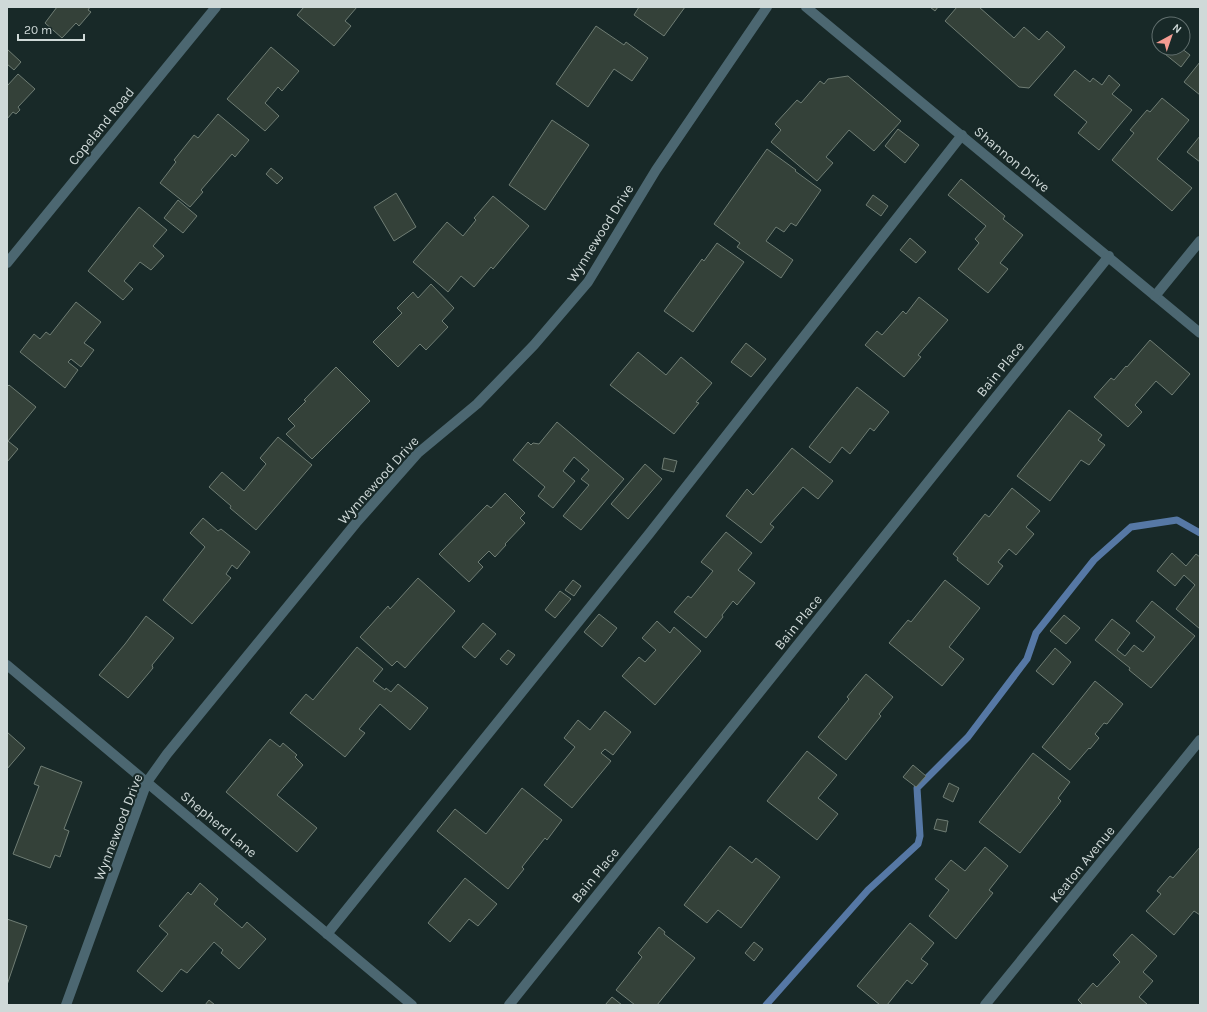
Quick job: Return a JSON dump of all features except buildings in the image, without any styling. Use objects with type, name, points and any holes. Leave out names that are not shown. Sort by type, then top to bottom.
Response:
[{"type":"street","name":"Copeland Road","points":[[7,263],[216,7]]},
{"type":"street","name":"Wynnewood Drive","points":[[66,1005],[148,782],[167,754],[356,523],[418,453],[477,404],[534,345],[588,282],[656,170],[767,7]]},
{"type":"street","name":"Shannon Drive","points":[[806,7],[1109,256],[1200,333]]},
{"type":"street","points":[[327,934],[649,534],[962,135]]},
{"type":"street","points":[[1155,296],[1200,241]]},
{"type":"street","name":"Bain Place","points":[[509,1005],[1109,256]]},
{"type":"street","name":"Shepherd Lane","points":[[7,665],[412,1005]]},
{"type":"street","name":"Keaton Avenue","points":[[985,1005],[1200,740]]},
{"type":"waterway","points":[[766,1005],[868,890],[918,844],[920,836],[917,788],[968,737],[1027,659],[1036,633],[1094,560],[1131,527],[1177,520],[1200,533]]}]
